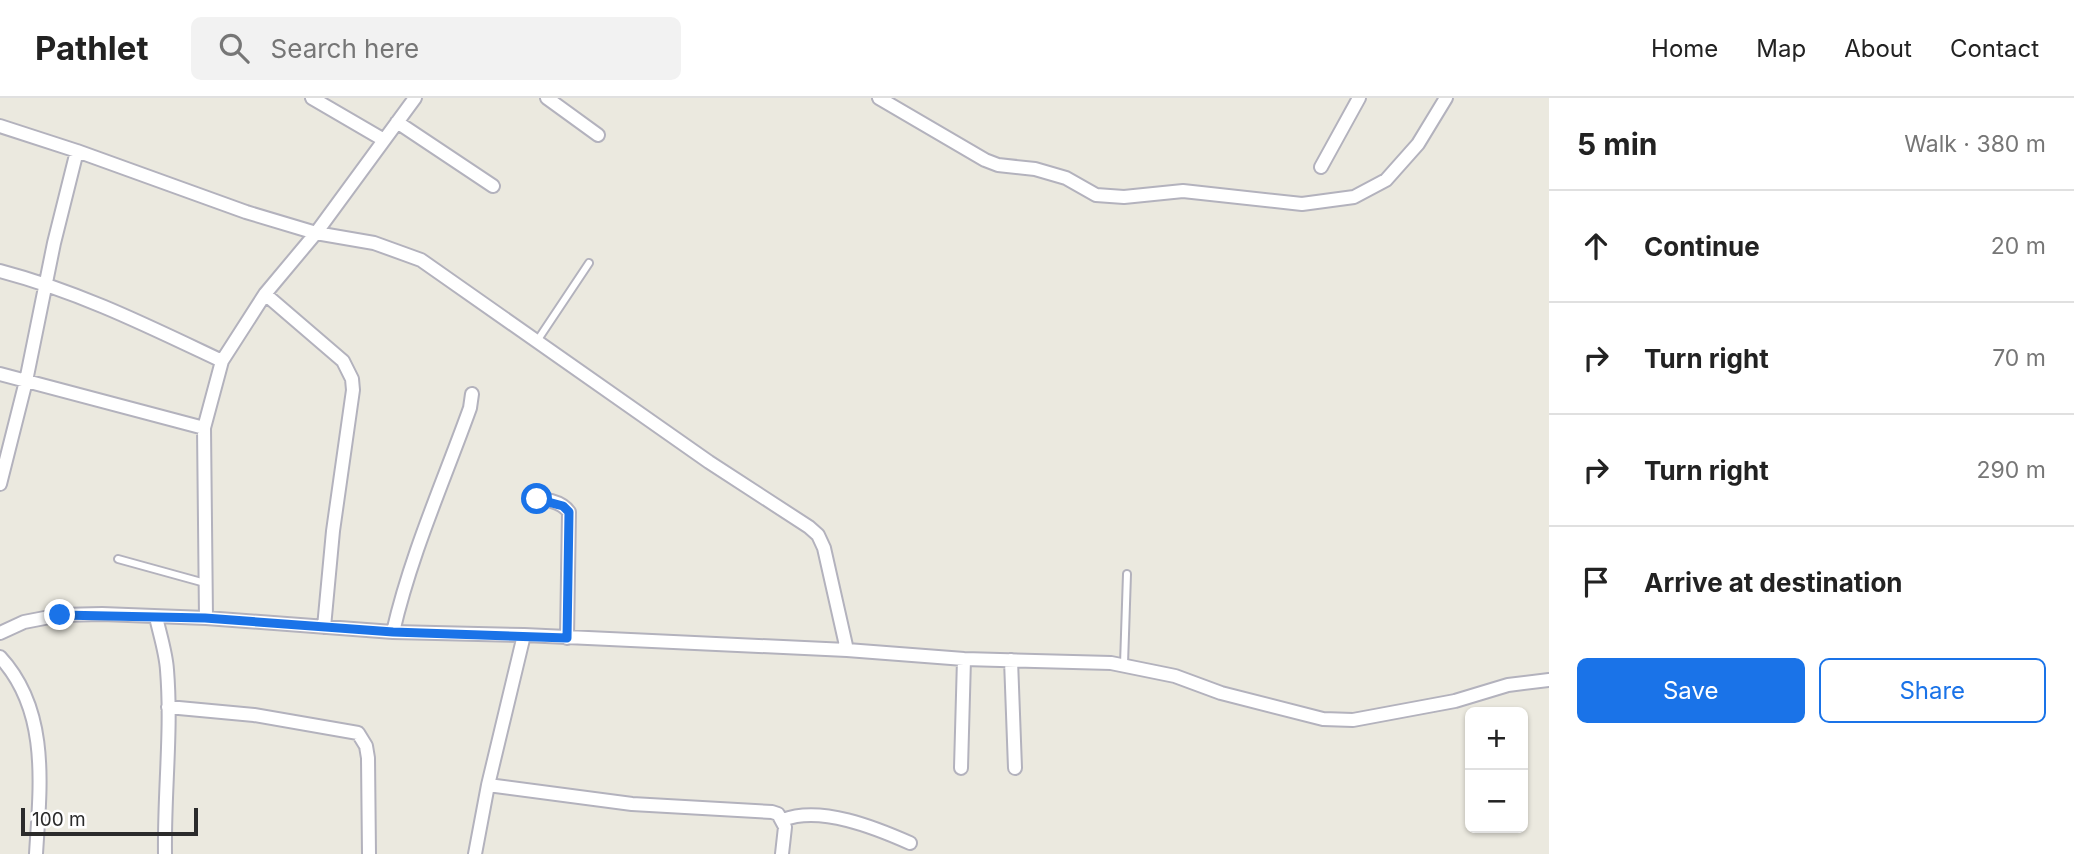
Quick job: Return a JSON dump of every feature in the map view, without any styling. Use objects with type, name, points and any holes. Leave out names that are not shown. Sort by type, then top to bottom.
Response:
[{"type":"street","points":[[313,98],[384,140]]},
{"type":"street","points":[[205,618],[204,428],[222,361],[265,294],[316,233],[415,98]]},
{"type":"street","points":[[547,98],[598,135]]},
{"type":"street","points":[[879,98],[985,160],[1066,178],[1096,195],[1124,197],[1183,191],[1302,204],[1354,197],[1387,180],[1418,144],[1446,98]]},
{"type":"street","points":[[1321,167],[1359,98]]},
{"type":"street","points":[[397,122],[493,186]]},
{"type":"street","points":[[0,126],[246,212],[316,233],[374,243],[421,260],[818,535],[829,565],[847,650]]},
{"type":"street","points":[[0,485],[77,151]]},
{"type":"street","points":[[0,271],[96,302],[222,361]]},
{"type":"street","points":[[265,294],[343,361],[352,379],[353,390],[333,531],[324,627]]},
{"type":"street","points":[[0,374],[204,428]]},
{"type":"street","points":[[393,632],[411,565],[470,408],[471,394]]},
{"type":"street","points":[[531,502],[542,499],[563,506],[569,512],[567,638]]},
{"type":"street","points":[[0,633],[24,622],[60,615],[205,618],[393,632],[524,635],[847,650],[964,659],[1124,664],[1175,676],[1221,693],[1323,719],[1353,720],[1455,701],[1508,685],[1549,680]]},
{"type":"street","points":[[156,617],[167,668],[165,854]]},
{"type":"street","points":[[475,854],[488,785],[524,635]]},
{"type":"street","points":[[0,657],[21,689],[37,735],[41,771],[36,854]]},
{"type":"street","points":[[961,768],[964,659]]},
{"type":"street","points":[[1012,660],[1015,768]]},
{"type":"street","points":[[168,707],[254,715],[358,733],[366,746],[368,758],[369,854]]},
{"type":"street","points":[[488,785],[632,804],[772,812],[778,814],[785,827],[782,854]]},
{"type":"street","points":[[783,820],[802,814],[844,820],[873,827],[911,843]]},
{"type":"lane","points":[[537,341],[589,263]]},
{"type":"lane","points":[[118,559],[205,583]]},
{"type":"lane","points":[[1124,664],[1127,574]]},
{"type":"route","points":[[60,615],[205,618],[393,632],[567,638],[569,512],[563,506],[537,499]]}]
